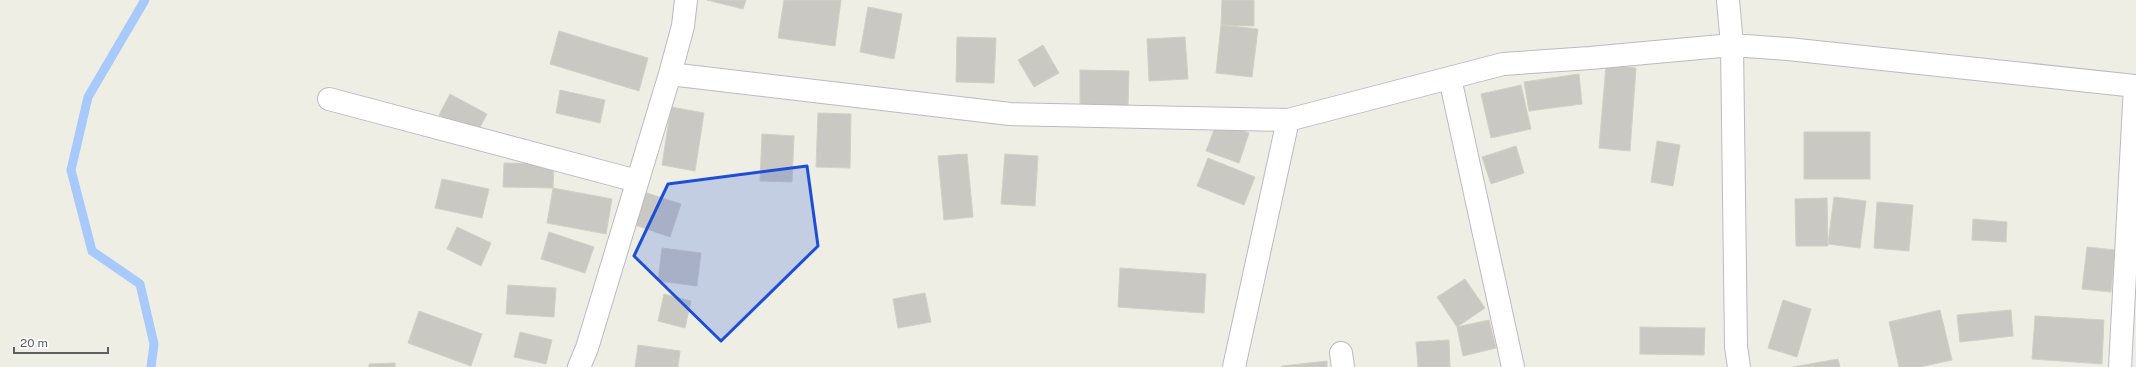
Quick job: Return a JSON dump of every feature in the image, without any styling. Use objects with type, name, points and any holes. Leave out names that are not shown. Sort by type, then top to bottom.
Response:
[{"type":"street","points":[[579,367],[587,348],[670,74],[683,26],[686,0]]},
{"type":"street","points":[[1728,0],[1732,45],[1736,347],[1739,367]]},
{"type":"street","points":[[670,74],[1010,114],[1288,120],[1503,64],[1590,58],[1732,45],[1788,49],[2135,86],[2120,367]]},
{"type":"street","points":[[1450,78],[1513,367]]},
{"type":"street","points":[[329,99],[638,181]]},
{"type":"street","points":[[1234,367],[1288,120]]},
{"type":"highlighted area","points":[[807,166],[818,246],[721,341],[634,256],[668,184]]},
{"type":"building","points":[[707,0],[746,0],[743,9]]},
{"type":"building","points":[[784,0],[841,0],[835,46],[778,38]]},
{"type":"building","points":[[1222,0],[1254,0],[1254,26],[1221,25]]},
{"type":"building","points":[[868,7],[902,14],[894,59],[860,52]]},
{"type":"building","points":[[1221,25],[1258,29],[1252,77],[1216,73]]},
{"type":"building","points":[[559,31],[648,58],[639,91],[550,64]]},
{"type":"building","points":[[957,37],[996,38],[994,83],[956,82]]},
{"type":"building","points":[[1185,37],[1188,79],[1149,81],[1147,39]]},
{"type":"building","points":[[1043,45],[1059,73],[1034,87],[1018,60]]},
{"type":"building","points":[[1606,65],[1636,68],[1630,151],[1599,148]]},
{"type":"building","points":[[1080,70],[1129,71],[1128,107],[1080,105]]},
{"type":"building","points":[[1579,74],[1582,104],[1529,111],[1524,82]]},
{"type":"building","points":[[1521,85],[1531,129],[1491,138],[1481,94]]},
{"type":"building","points":[[560,90],[605,100],[600,123],[556,113]]},
{"type":"building","points":[[450,94],[487,114],[476,135],[439,115]]},
{"type":"building","points":[[671,107],[704,113],[695,171],[662,165]]},
{"type":"building","points":[[818,113],[851,114],[850,168],[816,167]]},
{"type":"building","points":[[1217,122],[1249,133],[1239,163],[1206,151]]},
{"type":"building","points":[[1804,132],[1870,132],[1870,179],[1804,179]]},
{"type":"building","points":[[762,134],[794,136],[792,182],[760,181]]},
{"type":"building","points":[[1657,141],[1680,145],[1673,186],[1651,182]]},
{"type":"building","points":[[1516,146],[1524,173],[1491,184],[1482,157]]},
{"type":"building","points":[[967,154],[973,217],[944,220],[938,156]]},
{"type":"building","points":[[1005,154],[1038,156],[1035,206],[1001,204]]},
{"type":"building","points":[[1208,158],[1255,177],[1244,205],[1197,186]]},
{"type":"building","points":[[504,163],[554,164],[553,188],[503,187]]},
{"type":"building","points":[[442,179],[489,189],[482,218],[435,208]]},
{"type":"building","points":[[553,188],[612,199],[606,234],[547,223]]},
{"type":"building","points":[[644,192],[681,204],[670,237],[632,224]]},
{"type":"building","points":[[1834,197],[1866,201],[1860,248],[1828,244]]},
{"type":"building","points":[[1827,198],[1828,246],[1796,246],[1795,199]]},
{"type":"building","points":[[1877,202],[1913,205],[1909,251],[1874,248]]},
{"type":"building","points":[[1973,219],[2007,222],[2006,242],[1972,240]]},
{"type":"building","points":[[457,227],[491,243],[481,266],[447,249]]},
{"type":"building","points":[[549,232],[594,247],[585,273],[541,259]]},
{"type":"building","points":[[2087,247],[2115,250],[2111,292],[2082,289]]},
{"type":"building","points":[[662,248],[701,253],[697,286],[658,281]]},
{"type":"building","points":[[1120,268],[1206,274],[1204,313],[1118,307]]},
{"type":"building","points":[[1465,279],[1485,308],[1457,327],[1437,297]]},
{"type":"building","points":[[508,285],[556,288],[554,317],[506,314]]},
{"type":"building","points":[[925,293],[931,322],[898,328],[893,299]]},
{"type":"building","points":[[664,294],[691,301],[685,328],[658,321]]},
{"type":"building","points":[[1783,300],[1811,309],[1797,357],[1768,348]]},
{"type":"building","points":[[1940,310],[1952,360],[1920,367],[1899,367],[1889,322]]},
{"type":"building","points":[[2011,310],[2013,336],[1960,342],[1957,315]]},
{"type":"building","points":[[419,311],[482,334],[471,366],[408,343]]},
{"type":"building","points":[[2035,316],[2104,320],[2102,364],[2032,359]]},
{"type":"building","points":[[1489,320],[1496,348],[1463,356],[1457,327]]},
{"type":"building","points":[[1640,327],[1705,328],[1704,355],[1640,354]]},
{"type":"building","points":[[520,332],[552,340],[546,364],[514,357]]},
{"type":"building","points":[[1449,340],[1450,367],[1418,367],[1416,342]]},
{"type":"building","points":[[638,345],[680,351],[678,367],[635,367]]},
{"type":"building","points":[[1838,359],[1840,367],[1793,367]]},
{"type":"building","points":[[1327,361],[1327,367],[1282,367],[1282,366]]},
{"type":"building","points":[[395,363],[395,367],[369,367],[369,364]]},
{"type":"waterway","points":[[145,0],[88,97],[71,170],[92,251],[140,284],[154,344],[151,367]]}]
